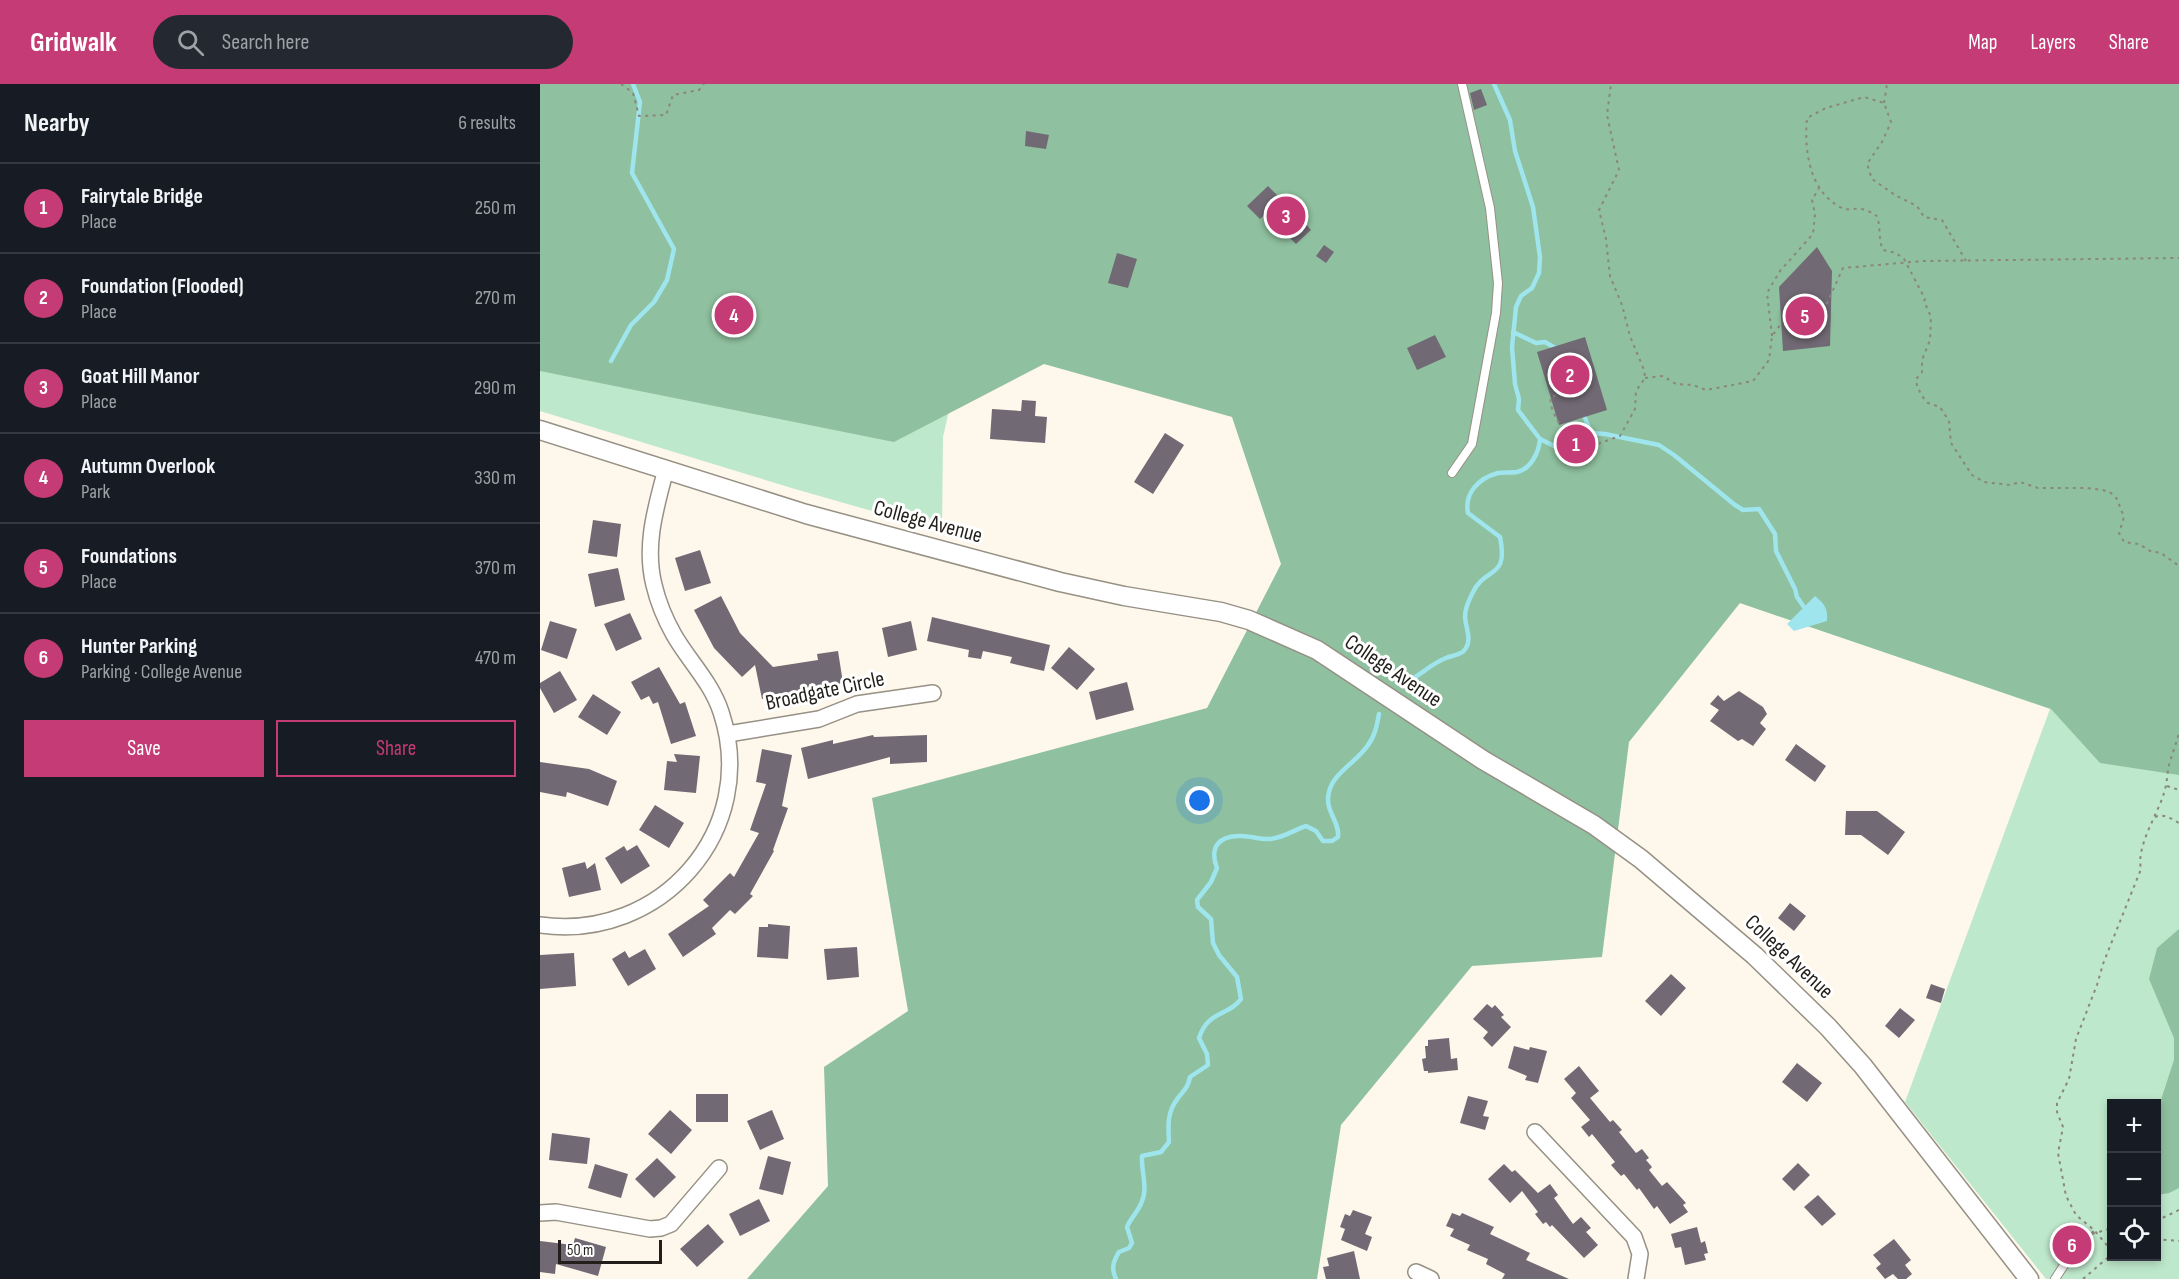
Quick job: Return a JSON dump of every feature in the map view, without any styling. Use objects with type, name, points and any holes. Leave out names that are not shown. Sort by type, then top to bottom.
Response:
[{"type":"street","name":"College Avenue","points":[[540,430],[806,514],[1060,582],[1124,596],[1221,612],[1250,620],[1317,650],[1483,760],[1594,825],[1649,867],[1755,956],[1828,1027],[1863,1066],[2029,1279]]},
{"type":"street","points":[[540,925],[577,927],[601,924],[642,908],[684,878],[701,857],[715,832],[725,804],[729,771],[728,734],[720,709],[707,682],[674,637],[653,584],[650,536],[666,469]]},
{"type":"street","name":"Broadgate Circle","points":[[728,734],[819,719],[857,704],[933,693]]},
{"type":"street","points":[[1535,1132],[1634,1237],[1640,1254],[1636,1279]]},
{"type":"street","points":[[540,1213],[556,1212],[650,1229],[661,1228],[671,1224],[719,1168]]},
{"type":"street","points":[[1416,1272],[1431,1279]]},
{"type":"lane","points":[[1452,473],[1472,444],[1496,313],[1498,283],[1490,208],[1462,84]]},
{"type":"lane","points":[[2055,1279],[2066,1262],[2082,1250]]},
{"type":"path","points":[[621,84],[633,93],[639,116],[666,115],[673,95],[699,90],[704,84]]},
{"type":"path","points":[[1563,393],[1551,398],[1549,405],[1558,423],[1588,454],[1600,443],[1620,436],[1635,409],[1636,391],[1645,378],[1630,336],[1622,304],[1610,276],[1606,239],[1599,210],[1619,170],[1607,115],[1611,84]]},
{"type":"path","points":[[1887,84],[1884,103],[1892,122],[1867,164],[1872,179],[1894,195],[1917,206],[1924,217],[1942,220],[1966,261]]},
{"type":"path","points":[[1884,103],[1864,97],[1826,108],[1807,118],[1805,141],[1814,179],[1819,188],[1827,198],[1844,210],[1862,208],[1877,216],[1880,226],[1879,241],[1883,250],[1896,253],[1906,264],[1925,299],[1931,317],[1930,340],[1923,360],[1922,372],[1916,379],[1917,386],[1928,402],[1940,407],[1949,421],[1951,443],[1971,475],[1984,482],[2010,485],[2020,482],[2038,488],[2086,488],[2111,493],[2117,500],[2124,517],[2119,533],[2124,542],[2139,544],[2151,551],[2161,553],[2179,567]]},
{"type":"path","points":[[1645,378],[1663,376],[1676,384],[1693,385],[1706,390],[1753,381],[1769,360],[1772,336],[1767,293],[1780,271],[1813,234],[1815,214],[1812,200],[1819,188]]},
{"type":"path","points":[[1772,336],[1787,316],[1823,312],[1843,268],[1923,261],[2179,258]]},
{"type":"path","points":[[2107,1246],[2097,1233],[2076,1215],[2066,1196],[2058,1153],[2062,1127],[2057,1112],[2058,1103],[2069,1079],[2076,1039],[2141,869],[2140,851],[2166,786],[2168,767],[2179,733]]},
{"type":"path","points":[[2166,786],[2179,790]]},
{"type":"path","points":[[2155,817],[2159,815],[2168,817],[2179,823]]},
{"type":"path","points":[[2161,1219],[2179,1210]]},
{"type":"path","points":[[2092,1234],[2107,1230]]},
{"type":"path","points":[[2161,1239],[2179,1241]]},
{"type":"path","points":[[2083,1279],[2107,1257]]},
{"type":"green space","points":[[540,84],[951,402],[943,437],[942,531],[795,489],[540,411]]},
{"type":"green space","points":[[540,84],[2179,84],[2179,775],[2100,763],[2051,709],[1740,603],[1629,742],[1602,957],[1472,966],[1341,1125],[1317,1279],[747,1279],[828,1186],[824,1067],[908,1011],[872,798],[1207,708],[1281,564],[1232,417],[1044,364],[894,442],[540,371]]},
{"type":"green space","points":[[2179,84],[2179,1279],[2046,1279],[1905,1102],[2050,709],[1740,603]]},
{"type":"green space","points":[[2179,929],[2179,1188],[2161,1194],[2161,1100],[2174,1060],[2174,1038],[2149,979],[2157,948]]},
{"type":"water","points":[[1815,596],[1825,607],[1827,621],[1794,631],[1787,624]]},
{"type":"building","points":[[1481,89],[1487,105],[1474,110],[1470,93]]},
{"type":"building","points":[[1026,131],[1049,135],[1046,149],[1025,146]]},
{"type":"building","points":[[1268,186],[1279,197],[1281,195],[1311,230],[1296,244],[1282,230],[1285,227],[1269,211],[1260,219],[1247,206]]},
{"type":"building","points":[[1324,245],[1334,252],[1326,263],[1316,256]]},
{"type":"building","points":[[1817,247],[1832,271],[1830,346],[1783,351],[1779,287]]},
{"type":"building","points":[[1117,253],[1137,259],[1128,288],[1108,283]]},
{"type":"building","points":[[1435,335],[1446,357],[1417,370],[1407,348]]},
{"type":"building","points":[[1585,337],[1607,410],[1559,425],[1537,352]]},
{"type":"building","points":[[1022,400],[1036,401],[1035,416],[1047,417],[1045,443],[990,439],[992,409],[1021,411]]},
{"type":"building","points":[[1165,433],[1184,445],[1153,494],[1134,482]]},
{"type":"building","points":[[593,520],[621,524],[617,557],[588,553]]},
{"type":"building","points":[[700,550],[711,583],[685,591],[675,558]]},
{"type":"building","points":[[618,568],[625,600],[595,607],[588,574]]},
{"type":"building","points":[[721,596],[740,633],[773,667],[818,660],[817,654],[838,651],[843,683],[762,699],[755,665],[742,677],[714,648],[694,610]]},
{"type":"building","points":[[630,613],[642,639],[616,651],[604,624]]},
{"type":"building","points":[[932,617],[1050,645],[1044,671],[1010,663],[1012,657],[983,651],[981,659],[968,657],[969,650],[927,641]]},
{"type":"building","points":[[550,621],[577,629],[567,659],[541,650]]},
{"type":"building","points":[[911,621],[917,650],[888,657],[882,628]]},
{"type":"building","points":[[1069,647],[1095,669],[1077,690],[1051,668]]},
{"type":"building","points":[[659,667],[680,704],[685,702],[696,736],[671,744],[658,702],[653,704],[649,696],[641,700],[631,682]]},
{"type":"building","points":[[560,671],[577,700],[554,713],[540,688],[540,683]]},
{"type":"building","points":[[1127,682],[1134,710],[1096,720],[1089,692]]},
{"type":"building","points":[[1739,691],[1763,707],[1767,714],[1760,723],[1766,729],[1753,746],[1742,739],[1738,741],[1710,721],[1719,710],[1710,704],[1718,695],[1724,701]]},
{"type":"building","points":[[593,694],[621,712],[607,735],[578,717]]},
{"type":"building","points":[[873,735],[874,737],[927,735],[927,762],[890,764],[890,757],[808,779],[801,748],[833,740],[833,744]]},
{"type":"building","points":[[1796,744],[1826,766],[1815,782],[1785,760]]},
{"type":"building","points":[[762,749],[792,755],[782,806],[788,808],[774,851],[750,894],[753,896],[735,914],[730,910],[712,928],[716,934],[683,957],[668,934],[709,906],[703,900],[730,873],[734,877],[759,833],[750,830],[766,784],[756,782]]},
{"type":"building","points":[[674,754],[700,756],[696,793],[664,790],[667,761],[677,762]]},
{"type":"building","points":[[540,762],[589,769],[617,781],[608,806],[567,792],[566,797],[540,792]]},
{"type":"building","points":[[655,805],[684,823],[669,848],[639,830]]},
{"type":"building","points":[[1846,811],[1877,811],[1905,832],[1888,855],[1861,835],[1845,835]]},
{"type":"building","points":[[637,845],[650,866],[621,884],[605,858],[624,846],[627,851]]},
{"type":"building","points":[[585,862],[587,869],[595,863],[601,890],[569,897],[562,868]]},
{"type":"building","points":[[1790,903],[1806,916],[1794,931],[1778,918]]},
{"type":"building","points":[[768,924],[790,926],[788,959],[757,957],[759,927],[768,927]]},
{"type":"building","points":[[857,947],[859,977],[827,980],[824,949]]},
{"type":"building","points":[[645,949],[656,969],[628,986],[612,959],[625,951],[629,958]]},
{"type":"building","points":[[574,953],[576,986],[540,989],[540,955]]},
{"type":"building","points":[[1671,974],[1686,988],[1661,1016],[1645,1001]]},
{"type":"building","points":[[1931,984],[1945,989],[1941,1003],[1926,998]]},
{"type":"building","points":[[1487,1004],[1492,1008],[1495,1005],[1504,1015],[1501,1017],[1511,1027],[1492,1047],[1483,1038],[1488,1032],[1473,1019]]},
{"type":"building","points":[[1900,1008],[1915,1020],[1899,1038],[1885,1026]]},
{"type":"building","points":[[1449,1038],[1451,1059],[1457,1058],[1458,1070],[1428,1073],[1424,1071],[1422,1059],[1426,1058],[1425,1046],[1428,1046],[1428,1040]]},
{"type":"building","points":[[1514,1046],[1547,1051],[1538,1083],[1525,1080],[1527,1076],[1508,1068]]},
{"type":"building","points":[[1797,1063],[1822,1083],[1807,1102],[1782,1082]]},
{"type":"building","points":[[1579,1066],[1599,1091],[1590,1098],[1610,1122],[1613,1120],[1622,1130],[1619,1132],[1636,1153],[1642,1149],[1649,1158],[1646,1160],[1652,1167],[1649,1170],[1662,1186],[1667,1182],[1686,1203],[1683,1205],[1688,1212],[1670,1224],[1657,1206],[1654,1209],[1639,1188],[1637,1190],[1624,1174],[1621,1176],[1611,1165],[1615,1162],[1592,1134],[1589,1137],[1581,1127],[1590,1120],[1571,1098],[1576,1093],[1564,1079]]},
{"type":"building","points":[[696,1094],[728,1094],[728,1122],[696,1122]]},
{"type":"building","points":[[1468,1096],[1488,1101],[1483,1116],[1489,1117],[1485,1130],[1460,1123]]},
{"type":"building","points":[[670,1110],[692,1130],[671,1154],[648,1134]]},
{"type":"building","points":[[772,1110],[784,1139],[760,1150],[747,1121]]},
{"type":"building","points":[[552,1133],[590,1138],[587,1164],[549,1160]]},
{"type":"building","points":[[768,1156],[791,1162],[783,1195],[759,1189]]},
{"type":"building","points":[[657,1158],[676,1177],[654,1198],[635,1179]]},
{"type":"building","points":[[1798,1163],[1810,1175],[1794,1191],[1782,1179]]},
{"type":"building","points":[[595,1164],[628,1174],[621,1198],[588,1188]]},
{"type":"building","points":[[1504,1164],[1512,1172],[1515,1170],[1538,1193],[1550,1184],[1558,1195],[1554,1198],[1573,1224],[1581,1217],[1591,1228],[1586,1232],[1598,1245],[1584,1258],[1552,1225],[1550,1227],[1546,1222],[1543,1224],[1535,1214],[1538,1212],[1522,1191],[1510,1203],[1488,1179]]},
{"type":"building","points":[[1818,1195],[1836,1214],[1822,1226],[1804,1207]]},
{"type":"building","points":[[759,1199],[770,1221],[740,1236],[729,1214]]},
{"type":"building","points":[[1353,1210],[1372,1217],[1365,1234],[1372,1237],[1367,1251],[1341,1240],[1345,1229],[1340,1227],[1345,1214],[1350,1216]]},
{"type":"building","points":[[1452,1213],[1460,1216],[1462,1213],[1494,1227],[1490,1234],[1530,1253],[1526,1260],[1569,1279],[1502,1279],[1505,1274],[1486,1264],[1488,1259],[1467,1250],[1470,1245],[1450,1236],[1454,1229],[1446,1226]]},
{"type":"building","points":[[708,1224],[724,1242],[697,1267],[680,1249]]},
{"type":"building","points":[[1697,1227],[1701,1243],[1705,1241],[1708,1253],[1704,1254],[1706,1260],[1685,1265],[1681,1247],[1675,1248],[1671,1234]]},
{"type":"building","points":[[575,1238],[606,1247],[598,1276],[556,1264],[555,1274],[540,1272],[540,1241],[573,1245]]},
{"type":"building","points":[[1894,1239],[1911,1260],[1905,1265],[1912,1274],[1906,1279],[1898,1279],[1893,1274],[1885,1279],[1876,1268],[1881,1264],[1873,1255]]},
{"type":"building","points":[[1354,1251],[1360,1279],[1326,1279],[1323,1267],[1329,1266],[1327,1258]]},
{"type":"waterway","points":[[611,361],[631,325],[654,302],[667,280],[674,249],[632,173],[640,102],[633,84]]},
{"type":"waterway","points":[[1403,684],[1466,648],[1468,644],[1465,616],[1467,605],[1477,585],[1499,567],[1502,551],[1500,537],[1468,513],[1468,499],[1474,487],[1491,475],[1517,472],[1526,467],[1536,454],[1540,439],[1518,410],[1519,399],[1515,384],[1512,347],[1516,307],[1521,296],[1532,288],[1539,273],[1540,257],[1533,207],[1515,151],[1510,120],[1494,84]]},
{"type":"waterway","points":[[1513,332],[1536,343],[1545,342],[1557,349]]},
{"type":"waterway","points":[[1583,413],[1591,433]]},
{"type":"waterway","points":[[1540,439],[1562,450],[1580,443],[1591,433],[1659,445],[1735,505],[1743,510],[1759,509],[1775,534],[1776,551],[1804,607]]},
{"type":"waterway","points":[[1116,1279],[1114,1262],[1119,1252],[1129,1248],[1132,1243],[1127,1227],[1144,1196],[1142,1156],[1161,1152],[1169,1142],[1169,1119],[1174,1103],[1187,1086],[1190,1077],[1208,1065],[1207,1054],[1199,1038],[1203,1029],[1213,1018],[1231,1008],[1241,999],[1237,977],[1219,955],[1213,943],[1211,919],[1198,907],[1197,900],[1211,882],[1217,868],[1215,848],[1222,840],[1234,836],[1275,838],[1306,826],[1316,831],[1323,841],[1332,841],[1338,837],[1337,826],[1330,811],[1328,799],[1331,785],[1340,773],[1364,751],[1375,730],[1379,714]]},
{"type":"place","name":"Goat Hill Manor","points":[[1286,216]]},
{"type":"place","name":"Autumn Overlook","points":[[734,315]]},
{"type":"place","name":"Foundations","points":[[1805,316]]},
{"type":"place","name":"Foundation (Flooded)","points":[[1570,375]]},
{"type":"place","name":"Fairytale Bridge","points":[[1576,444]]},
{"type":"place","name":"Hunter Parking","points":[[2072,1245]]}]
